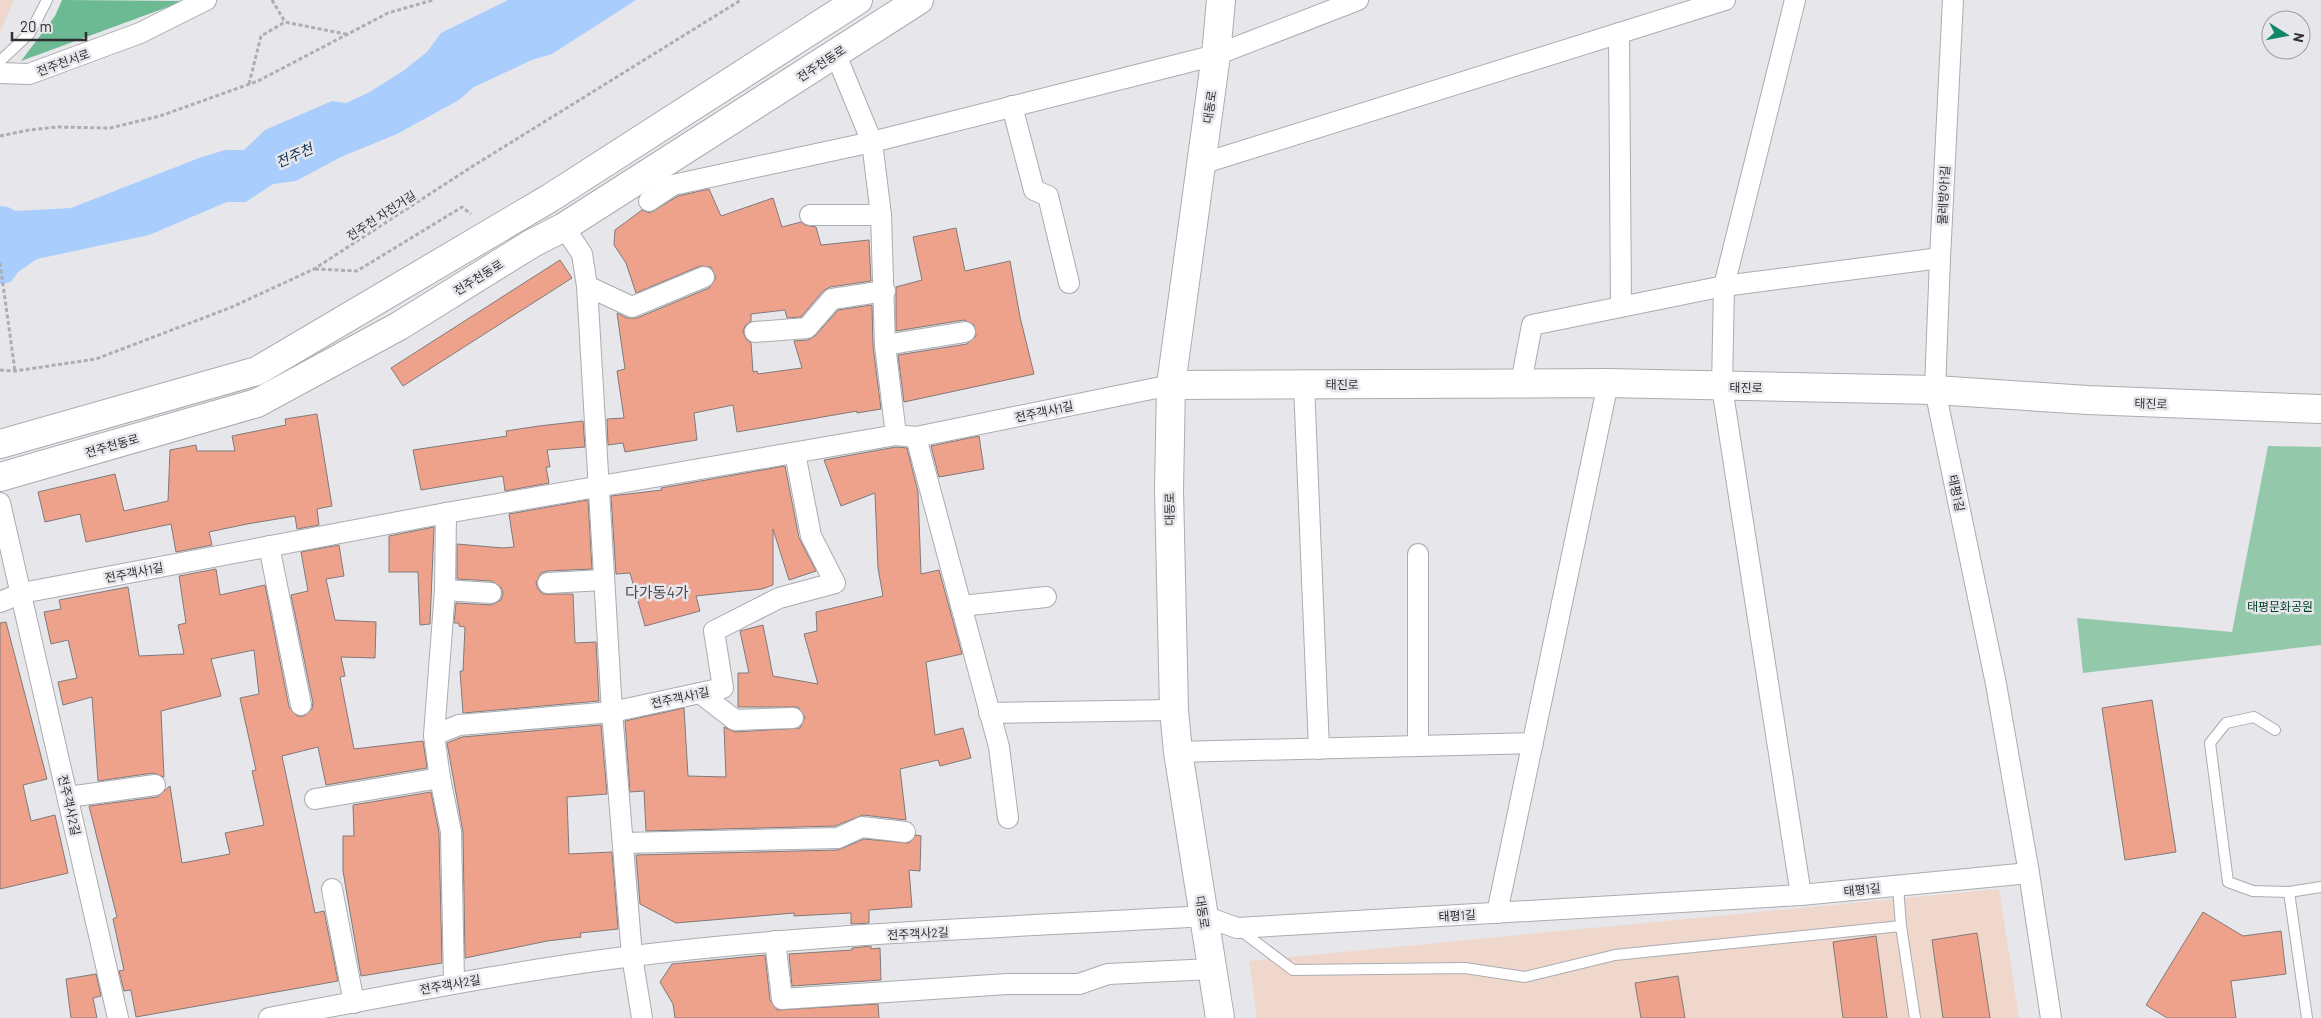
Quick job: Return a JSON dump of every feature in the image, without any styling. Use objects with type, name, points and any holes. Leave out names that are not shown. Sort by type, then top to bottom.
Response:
[{"type":"street","name":"전주천서로","points":[[0,73],[29,74],[140,34],[206,0]]},
{"type":"street","points":[[0,444],[257,371],[544,202],[858,0]]},
{"type":"street","name":"전주천동로","points":[[0,477],[258,403],[399,326],[532,244],[564,227],[836,55],[919,0]]},
{"type":"street","name":"대동로","points":[[1220,1018],[1178,752],[1174,710],[1168,490],[1171,385],[1216,55],[1221,0]]},
{"type":"street","points":[[648,201],[673,185],[872,142],[1216,55],[1358,0]]},
{"type":"street","points":[[1201,164],[1725,0]]},
{"type":"street","points":[[1795,0],[1724,286],[1722,387],[1801,895]]},
{"type":"street","name":"물레방아1길","points":[[1935,390],[1954,0]]},
{"type":"street","points":[[1619,33],[1621,307]]},
{"type":"street","points":[[836,55],[872,142],[881,215],[885,291],[884,345],[906,436],[961,606],[999,747],[1008,818]]},
{"type":"street","points":[[1012,106],[1034,190],[1048,196],[1069,284]]},
{"type":"street","points":[[810,215],[881,215]]},
{"type":"street","points":[[564,227],[582,254],[587,286],[597,486],[612,712],[632,956],[642,1018]]},
{"type":"street","points":[[1521,383],[1532,325],[1724,286],[1940,258]]},
{"type":"street","points":[[587,286],[632,307],[704,277]]},
{"type":"street","points":[[755,332],[807,328],[832,299],[885,291]]},
{"type":"street","points":[[884,345],[965,332]]},
{"type":"street","points":[[1497,913],[1608,383]]},
{"type":"street","name":"태진로","points":[[1171,385],[1608,383],[1722,387],[1935,390],[2087,400],[2321,409]]},
{"type":"street","points":[[1304,384],[1319,749]]},
{"type":"street","name":"전주객사1길","points":[[0,602],[22,593],[446,513],[597,486],[906,436],[1171,385]]},
{"type":"street","name":"태평1길","points":[[1204,916],[1238,928],[1801,895],[2029,873],[1996,684],[1935,390]]},
{"type":"street","name":"전주객사1길","points":[[434,735],[459,725],[612,712],[723,688],[714,631],[779,598],[835,582],[812,536],[795,453]]},
{"type":"street","name":"전주객사2길","points":[[0,502],[118,1018]]},
{"type":"street","points":[[446,513],[444,590],[434,735],[450,832],[454,982]]},
{"type":"street","points":[[269,546],[301,705]]},
{"type":"street","points":[[1418,554],[1418,746]]},
{"type":"street","points":[[548,583],[603,580]]},
{"type":"street","points":[[444,590],[492,593]]},
{"type":"street","points":[[961,606],[1046,597]]},
{"type":"street","points":[[700,693],[735,720],[793,718]]},
{"type":"street","points":[[990,713],[1174,710]]},
{"type":"street","points":[[1178,752],[1533,743]]},
{"type":"street","points":[[315,799],[440,778]]},
{"type":"street","points":[[68,797],[155,785]]},
{"type":"street","points":[[623,843],[838,838],[862,827],[905,832]]},
{"type":"street","points":[[2029,873],[2051,1018]]},
{"type":"street","points":[[332,889],[354,1003]]},
{"type":"street","name":"전주객사2길","points":[[269,1018],[354,1003],[454,982],[632,956],[775,941],[1204,916]]},
{"type":"street","points":[[775,941],[782,999],[1007,984],[1079,984],[1108,974],[1212,969]]},
{"type":"lane","points":[[0,61],[30,33],[47,0]]},
{"type":"lane","points":[[2275,730],[2254,717],[2226,723],[2210,743],[2228,882],[2253,891],[2289,892],[2321,887]]},
{"type":"lane","points":[[1898,886],[1901,926],[1915,1018]]},
{"type":"lane","points":[[2289,892],[2307,1018]]},
{"type":"lane","points":[[1238,928],[1293,970],[1464,968],[1525,977],[1615,955],[1901,926]]},
{"type":"path","points":[[272,0],[285,22]]},
{"type":"path","points":[[0,136],[57,127],[110,128],[160,116],[250,84],[388,14],[433,0]]},
{"type":"path","name":"전주천 자전거길","points":[[0,370],[15,371],[96,359],[232,307],[314,269],[741,0]]},
{"type":"path","points":[[250,84],[261,36],[285,22],[346,35]]},
{"type":"path","points":[[314,269],[357,270],[462,207],[476,217]]},
{"type":"path","points":[[0,263],[15,371]]},
{"type":"shaded area","points":[[0,0],[14,0],[0,32]]},
{"type":"shaded area","points":[[1999,889],[2019,1018],[1257,1018],[1249,961]]},
{"type":"green space","points":[[62,0],[184,1],[21,61],[55,16]]},
{"type":"green space","name":"태평문화공원","points":[[2268,446],[2321,447],[2321,645],[2083,673],[2077,618],[2232,632]]},
{"type":"water","name":"전주천","points":[[508,0],[636,0],[552,54],[532,60],[474,87],[459,100],[397,134],[341,157],[296,181],[273,184],[246,202],[227,202],[149,235],[37,259],[18,272],[11,282],[0,284],[0,206],[16,211],[71,208],[199,158],[225,150],[244,150],[265,130],[332,101],[346,103],[368,93],[403,71],[427,52],[441,33]]},
{"type":"building","points":[[709,189],[721,216],[773,198],[782,227],[801,222],[805,225],[816,227],[821,245],[869,240],[871,281],[830,287],[823,291],[801,317],[787,318],[785,310],[751,314],[751,321],[745,326],[743,332],[746,339],[751,343],[753,372],[757,371],[758,374],[802,368],[794,341],[808,340],[815,336],[838,310],[872,305],[873,346],[881,409],[857,413],[857,411],[737,432],[733,405],[694,413],[697,440],[625,452],[623,443],[608,445],[607,419],[624,418],[617,371],[625,369],[617,313],[627,318],[637,318],[709,288],[716,278],[711,267],[700,266],[636,293],[626,263],[614,245],[615,230],[642,210],[650,213],[678,196]]},
{"type":"building","points":[[956,228],[965,271],[1010,261],[1020,317],[1034,374],[904,402],[898,355],[967,344],[976,336],[974,325],[964,320],[896,331],[896,287],[922,280],[913,237]]},
{"type":"building","points":[[560,260],[572,278],[403,386],[391,368]]},
{"type":"building","points":[[317,414],[332,506],[317,509],[319,525],[297,529],[295,516],[247,524],[209,532],[212,545],[176,552],[171,524],[86,542],[80,514],[45,522],[38,492],[115,474],[124,511],[168,501],[170,450],[196,445],[197,451],[235,451],[232,436],[286,425],[285,419]]},
{"type":"building","points":[[583,421],[585,447],[547,450],[550,467],[546,467],[549,483],[505,491],[503,476],[421,490],[413,450],[507,436],[506,431]]},
{"type":"building","points":[[979,436],[984,469],[939,477],[931,446]]},
{"type":"building","points":[[896,447],[907,448],[918,492],[921,574],[939,570],[962,654],[926,662],[935,735],[963,728],[971,758],[940,766],[938,760],[900,769],[906,820],[863,815],[835,826],[646,831],[644,791],[630,792],[625,721],[684,708],[688,776],[726,777],[724,727],[735,732],[800,728],[805,717],[798,707],[738,707],[738,673],[749,673],[740,631],[763,625],[773,676],[818,684],[804,634],[817,631],[816,612],[883,596],[878,568],[875,493],[841,506],[824,460]]},
{"type":"building","points":[[785,466],[799,538],[816,571],[789,580],[773,529],[773,585],[762,589],[696,596],[700,611],[645,626],[630,573],[616,574],[611,496],[662,490],[661,488]]},
{"type":"building","points":[[588,500],[592,569],[547,571],[541,573],[536,583],[538,589],[543,594],[573,594],[575,643],[596,642],[599,701],[463,713],[460,671],[463,671],[465,627],[459,626],[459,623],[454,623],[456,603],[491,605],[501,600],[503,593],[501,587],[492,581],[457,579],[457,544],[503,548],[514,547],[509,514]]},
{"type":"building","points":[[434,527],[430,624],[420,625],[418,572],[389,572],[389,536]]},
{"type":"building","points":[[339,545],[344,576],[326,579],[335,620],[376,622],[375,658],[341,657],[345,676],[340,677],[354,749],[423,741],[427,768],[326,785],[318,747],[282,756],[315,913],[324,911],[338,981],[136,1017],[131,990],[124,991],[119,971],[124,970],[113,919],[117,917],[89,806],[157,797],[170,786],[182,863],[230,854],[225,833],[264,825],[252,771],[256,770],[240,698],[259,694],[254,650],[211,659],[221,696],[161,711],[164,777],[153,773],[98,781],[92,697],[63,705],[58,682],[77,678],[68,640],[51,644],[44,612],[61,609],[59,600],[128,587],[139,656],[184,654],[178,625],[186,623],[179,576],[216,569],[220,595],[265,585],[289,707],[297,716],[304,716],[312,709],[313,703],[291,595],[308,591],[301,552]]},
{"type":"building","points":[[6,622],[47,779],[23,785],[31,821],[55,815],[68,873],[0,889],[0,623]]},
{"type":"building","points":[[2152,700],[2176,852],[2125,860],[2102,708]]},
{"type":"building","points":[[601,725],[607,794],[567,797],[569,854],[612,852],[618,929],[580,933],[581,937],[547,941],[465,958],[463,832],[447,743],[462,737]]},
{"type":"building","points":[[431,792],[439,833],[442,963],[361,976],[343,871],[343,836],[354,836],[353,805]]},
{"type":"building","points":[[916,835],[921,836],[920,871],[909,870],[912,907],[869,910],[869,923],[851,924],[851,913],[794,916],[794,913],[676,923],[640,904],[636,855],[838,850],[864,839],[909,843]]},
{"type":"building","points":[[2203,912],[2243,936],[2281,931],[2286,974],[2231,981],[2236,1018],[2167,1018],[2146,1005]]},
{"type":"building","points":[[1977,933],[1990,1018],[1943,1018],[1932,940]]},
{"type":"building","points":[[1876,936],[1887,1018],[1843,1018],[1833,942]]},
{"type":"building","points":[[871,946],[871,949],[880,948],[881,980],[792,986],[789,954],[852,950],[852,948]]},
{"type":"building","points":[[765,955],[770,1000],[777,1010],[878,1004],[879,1018],[675,1018],[673,1004],[660,982],[672,964]]},
{"type":"building","points":[[96,974],[101,996],[93,998],[97,1018],[71,1018],[66,979]]},
{"type":"building","points":[[1678,976],[1685,1018],[1641,1018],[1635,983]]},
{"type":"district","name":"다가동4가","points":[[657,592]]}]
